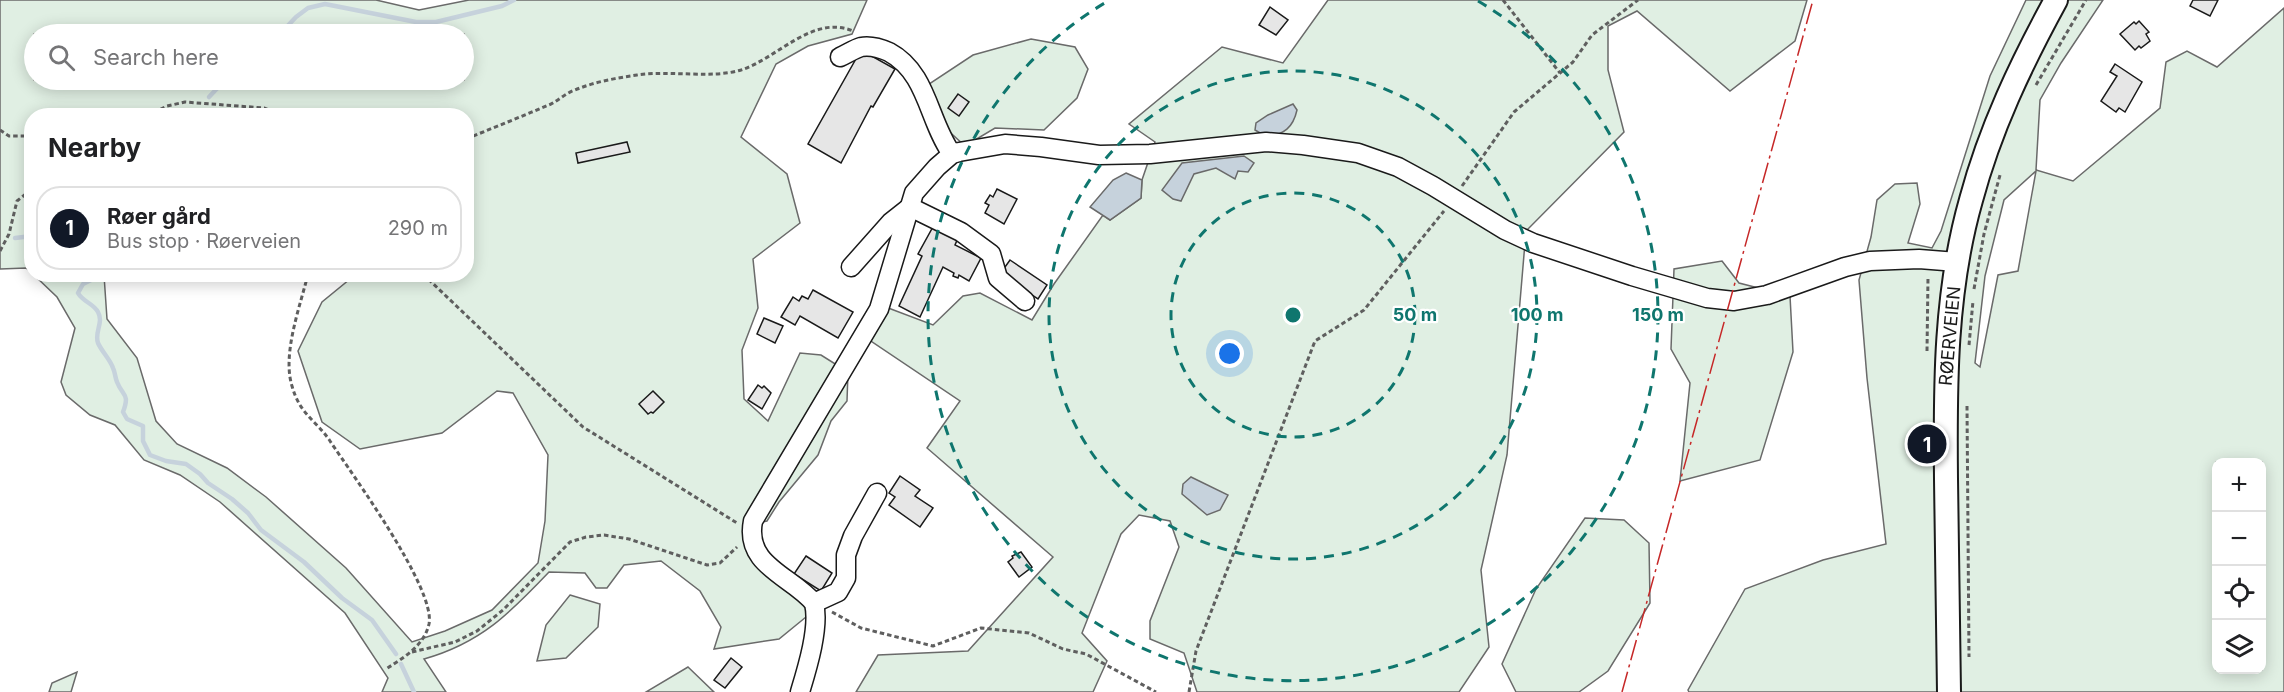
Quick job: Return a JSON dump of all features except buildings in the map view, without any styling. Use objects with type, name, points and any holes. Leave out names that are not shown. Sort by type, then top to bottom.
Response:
[{"type":"main road","name":"RØERVEIEN","points":[[1949,692],[1945,402],[1948,331],[1957,262],[1970,202],[1993,131],[2023,63],[2056,0]]},
{"type":"street","points":[[840,57],[860,47],[877,47],[902,61],[916,77],[939,133],[952,154]]},
{"type":"street","points":[[800,692],[810,650],[815,617],[814,603],[767,564],[755,547],[751,531],[753,521],[879,309],[914,193],[952,154],[1005,144],[1099,155],[1150,154],[1266,142],[1358,153],[1398,167],[1505,230],[1533,243],[1707,298],[1734,301],[1767,295],[1845,267],[1870,261],[1919,259],[1957,262]]},
{"type":"street","points":[[851,267],[891,222],[910,207]]},
{"type":"street","points":[[910,207],[961,232],[991,254],[998,278],[1025,300]]},
{"type":"street","points":[[814,603],[838,592],[846,578],[846,555],[853,536],[877,493]]},
{"type":"path","points":[[1503,0],[1560,73]]},
{"type":"path","points":[[1189,692],[1196,651],[1315,341],[1364,310],[1453,199],[1514,112],[1573,62],[1592,35],[1638,0]]},
{"type":"path","points":[[2034,90],[2086,0]]},
{"type":"path","points":[[474,136],[553,102],[573,90],[610,80],[638,75],[680,72],[727,73],[744,69],[807,35],[829,26],[842,26],[862,35],[877,47]]},
{"type":"path","points":[[163,108],[185,102],[264,108]]},
{"type":"path","points":[[0,130],[9,136],[24,136]]},
{"type":"path","points":[[1969,350],[1973,298],[1980,256],[2004,165]]},
{"type":"path","points":[[0,251],[9,234],[17,201],[24,195]]},
{"type":"path","points":[[306,282],[290,352],[289,370],[292,386],[302,411],[329,440],[412,568],[428,605],[429,623],[424,636],[412,652],[386,669]]},
{"type":"path","points":[[412,652],[456,642],[477,631],[502,610],[570,542],[586,537],[612,537],[652,546],[707,565],[720,563],[751,531],[583,427],[431,282]]},
{"type":"path","points":[[1967,398],[1970,657]]},
{"type":"path","points":[[814,603],[861,628],[933,646],[981,628],[1029,633],[1063,649],[1086,654],[1156,692]]},
{"type":"green space","points":[[0,0],[376,0],[419,10],[469,0],[867,0],[852,34],[808,46],[776,64],[741,137],[787,174],[800,223],[753,259],[758,308],[742,350],[744,399],[768,421],[800,353],[821,355],[848,372],[847,401],[831,421],[818,455],[779,502],[767,521],[746,525],[743,538],[756,563],[805,602],[806,617],[779,639],[714,649],[721,627],[700,591],[661,561],[624,565],[607,588],[596,588],[585,573],[549,572],[521,601],[493,625],[462,644],[424,659],[446,692],[382,692],[388,678],[345,613],[220,502],[180,475],[144,460],[115,425],[90,415],[66,395],[61,382],[75,328],[57,297],[41,282],[104,282],[107,319],[137,358],[156,421],[177,444],[227,468],[266,497],[346,568],[412,642],[445,631],[492,610],[538,563],[545,521],[548,455],[513,393],[497,391],[442,433],[360,449],[322,422],[298,351],[322,302],[346,282],[474,282],[474,108],[24,108],[24,268],[0,269]]},
{"type":"green space","points":[[1328,0],[1807,0],[1795,41],[1730,91],[1637,11],[1608,26],[1608,70],[1624,132],[1526,231],[1507,455],[1481,570],[1489,647],[1459,692],[1197,692],[1184,653],[1150,639],[1150,621],[1179,547],[1170,521],[1139,515],[1121,534],[1082,633],[1107,661],[1093,692],[856,692],[878,655],[968,651],[1053,557],[927,448],[960,401],[856,331],[875,303],[933,325],[963,296],[980,293],[1032,320],[1054,284],[1103,215],[1110,220],[1141,198],[1142,180],[1155,142],[1129,124],[1222,47],[1283,63]]},
{"type":"green space","points":[[2026,0],[2103,0],[2061,63],[2040,100],[2036,170],[2073,181],[2160,108],[2166,62],[2187,51],[2217,67],[2284,8],[2284,692],[1689,692],[1688,690],[1745,589],[1823,560],[1886,544],[1867,378],[1859,280],[1871,237],[1877,200],[1895,184],[1917,183],[1920,204],[1908,243],[1932,248],[1941,231],[1990,76]],"holes":[[[2036,171],[2018,271],[1998,275],[1980,367],[1975,363],[1985,276],[2004,200]]]},
{"type":"green space","points":[[1031,39],[1075,47],[1088,69],[1077,98],[1044,130],[995,128],[965,146],[942,125],[929,84],[973,55]]},
{"type":"green space","points":[[1722,261],[1739,283],[1790,296],[1793,352],[1760,460],[1680,481],[1690,383],[1671,349],[1674,269]]},
{"type":"green space","points":[[1585,518],[1624,520],[1649,543],[1650,603],[1608,671],[1579,692],[1516,692],[1502,664],[1536,589]]},
{"type":"green space","points":[[570,595],[600,604],[598,627],[566,658],[537,661],[546,625]]},
{"type":"green space","points":[[688,667],[714,692],[646,692]]},
{"type":"green space","points":[[77,672],[71,692],[49,692],[52,683]]},
{"type":"shaded area","points":[[1293,104],[1297,110],[1295,116],[1290,126],[1283,132],[1267,137],[1255,130],[1256,123]]},
{"type":"shaded area","points":[[1244,156],[1254,163],[1248,172],[1238,171],[1235,179],[1216,168],[1194,174],[1181,201],[1173,199],[1162,190],[1182,163]]},
{"type":"shaded area","points":[[1126,173],[1142,180],[1141,198],[1110,220],[1090,207],[1113,180]]},
{"type":"shaded area","points":[[1191,477],[1228,495],[1220,510],[1207,515],[1182,494],[1183,484]]},
{"type":"waterway","points":[[289,24],[308,8],[325,4],[416,22],[436,22],[502,6],[514,0]]},
{"type":"waterway","points":[[209,97],[216,90]]},
{"type":"waterway","points":[[15,238],[24,237]]},
{"type":"waterway","points":[[87,282],[83,284],[78,293],[93,306],[100,316],[98,343],[112,365],[119,387],[125,396],[123,412],[127,419],[143,426],[143,441],[150,455],[166,461],[186,464],[232,499],[248,513],[261,530],[304,562],[342,598],[372,620],[396,654]]},
{"type":"waterway","points":[[401,664],[414,692]]},
{"type":"power","points":[[1622,692],[1813,0]]},
{"type":"place","name":"Røer gård","points":[[1927,444]]}]
